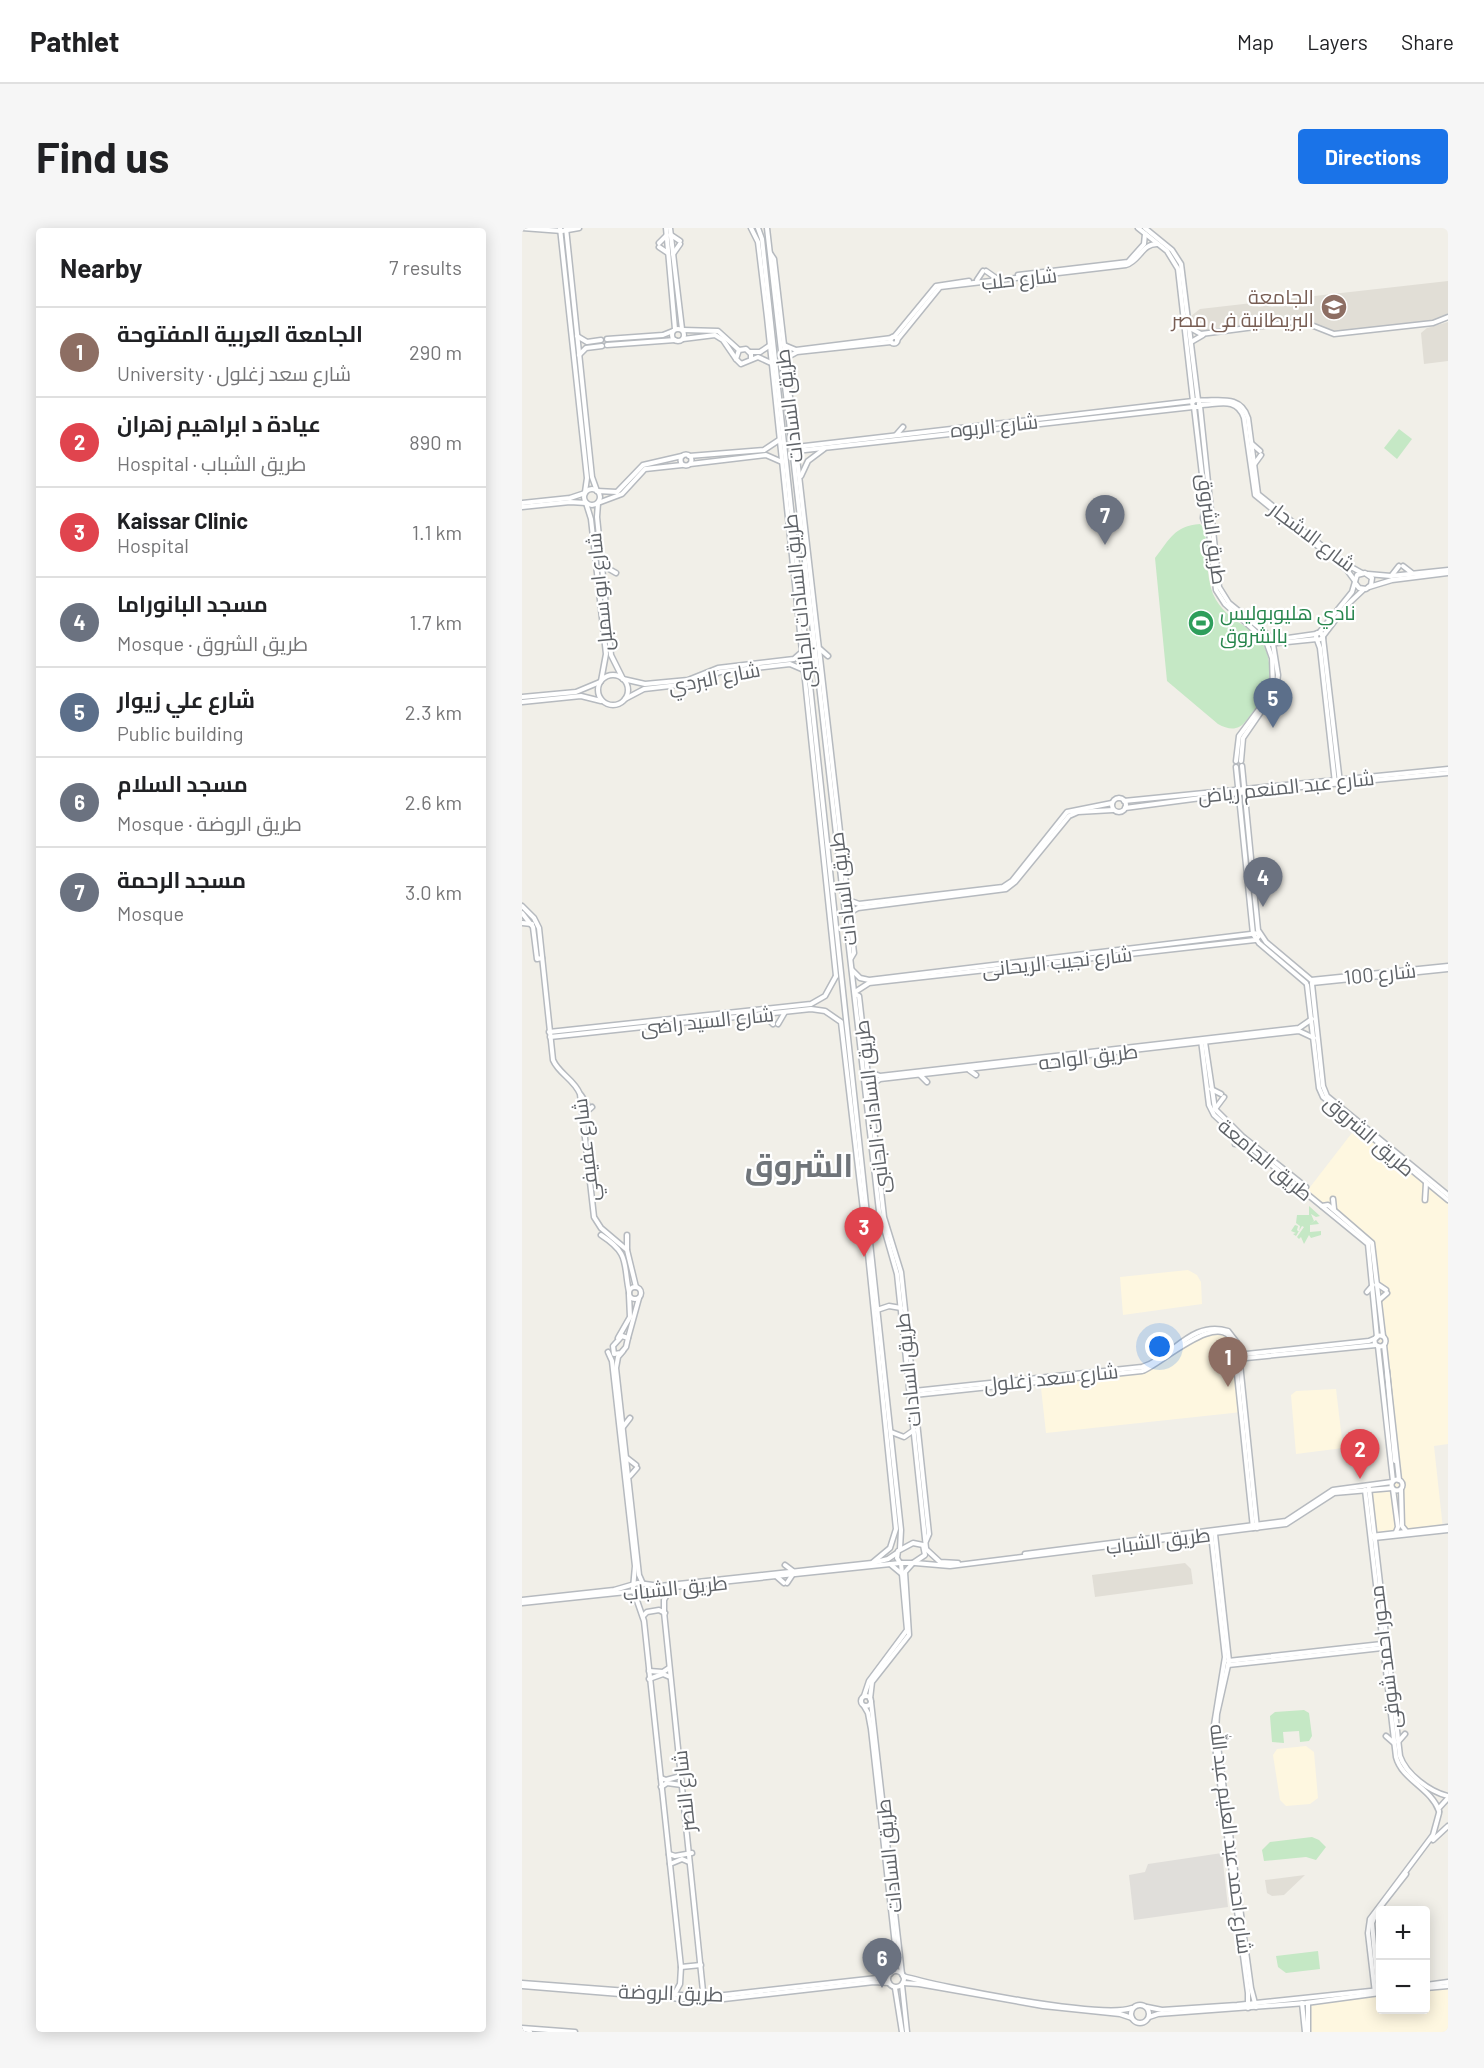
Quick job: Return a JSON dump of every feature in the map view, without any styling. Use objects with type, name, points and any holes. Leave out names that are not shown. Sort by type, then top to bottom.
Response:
[{"type":"street","points":[[522,228],[560,230],[579,228]]},
{"type":"street","points":[[668,228],[683,339]]},
{"type":"street","name":"طريق السادات الجانبى","points":[[751,228],[758,240],[770,326],[773,378],[804,644],[802,651],[825,853],[836,976]]},
{"type":"street","name":"طريق السادات","points":[[758,228],[764,252],[770,326],[792,513],[793,541],[802,606],[804,644],[814,712],[873,1266],[880,1356],[894,1470],[899,1551],[908,1615],[905,1634],[871,1678],[860,1701],[868,1713],[873,1734]]},
{"type":"street","name":"طريق السادات","points":[[767,228],[805,543],[811,617],[823,698],[833,810],[880,1219],[891,1245],[900,1285],[911,1411],[925,1513],[926,1548]]},
{"type":"street","name":"طريق الشروق","points":[[1139,228],[1177,255],[1183,268],[1205,497],[1203,518],[1209,532],[1216,590],[1225,604],[1267,643]]},
{"type":"street","points":[[566,229],[572,314],[579,356],[587,478],[586,503]]},
{"type":"street","points":[[560,230],[592,477],[600,497],[598,503]]},
{"type":"street","points":[[1144,248],[1145,231]]},
{"type":"street","name":"طريق الشروق","points":[[1145,231],[1174,260],[1183,285]]},
{"type":"street","points":[[669,235],[680,243],[671,254],[675,340]]},
{"type":"street","points":[[669,235],[659,245],[671,254]]},
{"type":"street","name":"شارع حلب","points":[[893,340],[939,287],[1044,275],[1128,262],[1144,248],[1158,244]]},
{"type":"street","points":[[760,257],[764,252]]},
{"type":"street","name":"طريق السادات الجانبى","points":[[770,253],[774,259],[796,449],[796,469],[800,480],[805,543]]},
{"type":"street","name":"شارع حلب","points":[[893,340],[937,285],[1084,269]]},
{"type":"street","points":[[977,280],[985,271],[996,278]]},
{"type":"street","points":[[1026,277],[1035,283],[1044,275]]},
{"type":"street","points":[[1190,328],[1201,334],[1310,323],[1332,334],[1398,328],[1440,322],[1448,318]]},
{"type":"street","name":"طريق الشروق","points":[[1187,323],[1190,328],[1196,404],[1219,587],[1228,603],[1273,641]]},
{"type":"street","points":[[577,336],[587,342],[666,334],[674,330],[718,331],[739,350],[763,351],[770,345]]},
{"type":"street","points":[[1191,342],[1201,336],[1237,330]]},
{"type":"street","points":[[579,356],[586,348],[605,345],[715,335],[743,364],[751,359],[763,357],[772,363]]},
{"type":"street","points":[[846,338],[853,345]]},
{"type":"street","points":[[605,345],[607,339]]},
{"type":"street","points":[[601,340],[605,345]]},
{"type":"street","points":[[786,359],[794,353],[893,340]]},
{"type":"street","points":[[784,345],[796,350],[853,345]]},
{"type":"street","points":[[839,347],[847,352],[853,345]]},
{"type":"street","points":[[736,359],[739,350]]},
{"type":"street","points":[[750,352],[751,359]]},
{"type":"street","points":[[773,378],[778,382]]},
{"type":"street","points":[[788,381],[785,386],[789,390]]},
{"type":"street","points":[[775,396],[779,390]]},
{"type":"street","name":"شارع الاشجار","points":[[1196,404],[1228,403],[1237,406],[1243,415],[1250,442],[1257,490],[1265,503],[1342,562],[1362,573]]},
{"type":"street","name":"شارع الربوه","points":[[796,449],[895,436],[1196,404]]},
{"type":"street","points":[[895,436],[904,426],[913,434]]},
{"type":"street","points":[[790,427],[794,432]]},
{"type":"street","name":"شارع الربوه","points":[[810,447],[828,447],[980,428]]},
{"type":"street","name":"شارع الاشجار","points":[[1248,434],[1252,489],[1265,503],[1347,570],[1355,582],[1350,595],[1319,637]]},
{"type":"street","points":[[535,504],[570,498],[591,489],[617,492],[643,465],[682,456],[764,450],[780,439]]},
{"type":"street","points":[[1250,442],[1260,453],[1253,466]]},
{"type":"street","points":[[800,480],[811,457],[828,447]]},
{"type":"street","points":[[522,505],[570,502],[586,503],[592,506],[622,494],[645,469],[766,455],[782,462]]},
{"type":"street","points":[[682,456],[682,465]]},
{"type":"street","points":[[689,456],[690,464]]},
{"type":"street","points":[[790,498],[796,501],[798,497]]},
{"type":"street","name":"شارع ابو سمبل","points":[[586,503],[598,555],[611,655],[623,679]]},
{"type":"street","name":"شارع ابو سمبل","points":[[598,503],[598,555],[602,565],[606,659],[601,681]]},
{"type":"street","points":[[792,513],[796,509],[800,512]]},
{"type":"street","points":[[602,565],[616,573]]},
{"type":"street","points":[[1391,576],[1401,566],[1412,574]]},
{"type":"street","points":[[1446,572],[1392,580],[1367,588],[1355,582],[1362,573],[1391,576],[1446,572]]},
{"type":"street","points":[[1367,588],[1372,580],[1368,573]]},
{"type":"street","name":"طريق السادات الجانبى","points":[[809,579],[819,646],[823,698],[854,953],[850,958]]},
{"type":"street","name":"شارع الاشجار","points":[[1319,637],[1346,606],[1367,588]]},
{"type":"street","points":[[802,606],[810,604]]},
{"type":"street","points":[[803,617],[807,615],[811,617]]},
{"type":"street","points":[[1265,632],[1284,637],[1319,637]]},
{"type":"street","points":[[1265,705],[1274,681],[1267,643],[1284,637]]},
{"type":"street","points":[[1273,641],[1319,637]]},
{"type":"street","points":[[1319,637],[1338,782]]},
{"type":"street","points":[[1241,791],[1239,736],[1275,694],[1278,680],[1273,641]]},
{"type":"street","points":[[819,646],[828,658],[821,669]]},
{"type":"street","name":"شارع البردي","points":[[625,699],[644,689],[695,679],[713,669],[772,664],[794,659],[802,651]]},
{"type":"street","name":"شارع البردي","points":[[772,664],[793,664],[804,670]]},
{"type":"street","points":[[522,698],[576,692],[610,675],[623,679],[628,689],[625,699],[615,705],[577,696],[522,702]]},
{"type":"street","name":"شارع البردي","points":[[623,679],[645,684],[676,683]]},
{"type":"street","points":[[601,681],[598,694],[604,702]]},
{"type":"street","points":[[808,699],[813,705]]},
{"type":"street","points":[[810,720],[814,712]]},
{"type":"street","points":[[1240,762],[1236,767],[1241,791],[1252,900],[1253,934],[1256,940],[1310,982]]},
{"type":"street","name":"شارع عبد المنعم رياض","points":[[1127,804],[1448,771]]},
{"type":"street","points":[[1242,780],[1250,789]]},
{"type":"street","name":"شارع عبد المنعم رياض","points":[[1241,791],[1278,788]]},
{"type":"street","points":[[846,919],[859,906],[1003,887],[1012,881],[1070,811],[1110,806],[1118,798],[1127,804],[1119,812],[1110,806]]},
{"type":"street","points":[[833,810],[838,814]]},
{"type":"street","points":[[822,827],[826,832]]},
{"type":"street","points":[[837,842],[840,833]]},
{"type":"street","points":[[825,853],[827,847]]},
{"type":"street","points":[[838,854],[843,860]]},
{"type":"street","points":[[830,870],[836,873],[840,868]]},
{"type":"street","points":[[831,884],[836,878],[842,882]]},
{"type":"street","points":[[848,900],[859,906]]},
{"type":"street","points":[[1252,900],[1260,934],[1310,982]]},
{"type":"street","name":"شارع عفيفي","points":[[522,906],[538,924],[539,957]]},
{"type":"street","name":"شارع عفيفي","points":[[522,913],[523,920],[532,924],[539,957],[554,1064],[576,1085],[580,1094],[593,1212],[603,1233],[618,1246],[623,1254],[630,1315],[611,1353]]},
{"type":"street","points":[[523,920],[532,924]]},
{"type":"street","points":[[1256,940],[1260,934]]},
{"type":"street","name":"شارع نجيب الريحانى","points":[[1238,939],[1260,934]]},
{"type":"street","name":"شارع نجيب الريحانى","points":[[854,993],[869,981],[1238,939],[1256,940]]},
{"type":"street","points":[[840,965],[829,992],[816,1002],[819,1009],[841,1022],[845,1041],[850,1049]]},
{"type":"street","name":"شارع 100","points":[[1310,982],[1448,967]]},
{"type":"street","points":[[852,969],[857,976],[869,981]]},
{"type":"street","name":"طريق الشروق","points":[[1310,982],[1314,1038],[1322,1095],[1448,1195]]},
{"type":"street","name":"طريق الشروق","points":[[1310,982],[1325,1093],[1448,1200]]},
{"type":"street","name":"طريق السادات الجانبى","points":[[854,993],[859,996],[884,1217],[891,1245]]},
{"type":"street","name":"شارع السيد راضى","points":[[550,1034],[560,1030],[816,1002]]},
{"type":"street","name":"شارع السيد راضى","points":[[550,1034],[558,1036],[819,1009]]},
{"type":"street","points":[[762,1014],[776,1024],[786,1011]]},
{"type":"street","name":"طريق الواحه","points":[[866,1092],[882,1078],[1296,1030],[1306,1026],[1312,1019]]},
{"type":"street","points":[[549,1024],[560,1030]]},
{"type":"street","name":"طريق الواحه","points":[[1296,1030],[1305,1032],[1314,1038]]},
{"type":"street","points":[[551,1044],[558,1036]]},
{"type":"street","name":"طريق الواحه","points":[[867,1071],[882,1078],[920,1075],[1193,1044],[1242,1036]]},
{"type":"street","name":"طريق السادات الجانبى","points":[[845,1041],[880,1356]]},
{"type":"street","name":"طريق الجامعة","points":[[1203,1041],[1209,1106],[1235,1134],[1304,1189]]},
{"type":"street","points":[[1193,1044],[1204,1052],[1215,1041]]},
{"type":"street","name":"طريق الجامعة","points":[[1204,1052],[1215,1109],[1242,1136],[1366,1242],[1375,1284]]},
{"type":"street","points":[[1040,1061],[1049,1068],[1056,1059]]},
{"type":"street","points":[[969,1070],[978,1075],[984,1068]]},
{"type":"street","points":[[920,1075],[928,1082],[934,1073]]},
{"type":"street","points":[[1210,1089],[1222,1096],[1215,1109]]},
{"type":"street","points":[[580,1094],[587,1104]]},
{"type":"street","points":[[583,1115],[592,1107]]},
{"type":"street","points":[[858,1133],[865,1135],[870,1131]]},
{"type":"street","points":[[1235,1134],[1235,1144]]},
{"type":"street","points":[[860,1146],[865,1141],[872,1144]]},
{"type":"street","points":[[858,1165],[862,1160]]},
{"type":"street","points":[[1276,1168],[1277,1178],[1288,1178]]},
{"type":"street","points":[[1425,1200],[1426,1182]]},
{"type":"street","points":[[1333,1199],[1334,1210]]},
{"type":"street","name":"طريق الجامعة","points":[[1322,1206],[1328,1205],[1372,1243],[1377,1301],[1383,1336],[1386,1340],[1384,1345]]},
{"type":"street","name":"شارع عفيفي","points":[[603,1233],[627,1250]]},
{"type":"street","points":[[627,1235],[627,1250],[636,1287],[641,1292],[628,1338],[616,1364],[632,1527]]},
{"type":"street","points":[[870,1273],[873,1266]]},
{"type":"street","points":[[1375,1284],[1386,1291],[1377,1301],[1367,1293],[1375,1284]]},
{"type":"street","points":[[900,1285],[914,1393],[925,1513]]},
{"type":"street","points":[[636,1287],[629,1293],[634,1299],[639,1298]]},
{"type":"street","name":"طريق الجامعة","points":[[1377,1301],[1377,1345]]},
{"type":"street","points":[[877,1310],[889,1306],[901,1308]]},
{"type":"street","points":[[622,1329],[625,1332],[629,1329]]},
{"type":"street","name":"شارع سعد زغلول","points":[[914,1393],[1142,1367],[1197,1332],[1225,1330],[1236,1338],[1239,1357],[1255,1527]]},
{"type":"street","points":[[617,1340],[624,1336],[628,1338]]},
{"type":"street","points":[[1239,1357],[1369,1341],[1383,1336]]},
{"type":"street","points":[[1377,1345],[1395,1461],[1402,1484],[1400,1526],[1395,1533]]},
{"type":"street","points":[[1239,1357],[1384,1345],[1393,1488],[1400,1526],[1407,1532]]},
{"type":"street","points":[[623,1351],[617,1354],[611,1353],[637,1575],[642,1583],[642,1590]]},
{"type":"street","points":[[1385,1369],[1388,1375],[1396,1445],[1397,1458],[1395,1461]]},
{"type":"street","points":[[908,1372],[912,1376]]},
{"type":"street","points":[[911,1411],[915,1405]]},
{"type":"street","points":[[621,1408],[630,1417],[623,1428]]},
{"type":"street","points":[[872,1563],[890,1548],[898,1529],[890,1476],[886,1410]]},
{"type":"street","points":[[890,1431],[902,1437],[914,1430]]},
{"type":"street","points":[[626,1456],[637,1467],[629,1480]]},
{"type":"street","points":[[890,1476],[894,1470]]},
{"type":"street","name":"طريق الشباب","points":[[926,1548],[937,1560],[951,1563],[1291,1523],[1334,1493],[1399,1480]]},
{"type":"street","name":"طريق الشباب","points":[[1366,1488],[1401,1489]]},
{"type":"street","name":"محور احمد شوقى","points":[[1366,1488],[1400,1768],[1429,1793],[1448,1825]]},
{"type":"street","points":[[1388,1535],[1430,1528],[1448,1529]]},
{"type":"street","points":[[1372,1537],[1448,1529]]},
{"type":"street","name":"طريق الشباب","points":[[522,1602],[614,1590],[634,1583],[660,1586],[901,1563],[950,1566],[1213,1532]]},
{"type":"street","name":"شارع احمد عبد العليم عبد الله","points":[[1213,1532],[1227,1663],[1216,1731],[1226,1817],[1238,1880],[1248,2005]]},
{"type":"street","points":[[899,1551],[916,1543],[926,1548],[926,1555],[914,1563]]},
{"type":"street","name":"طريق الشباب","points":[[793,1573],[872,1563],[885,1560],[899,1551]]},
{"type":"street","name":"طريق السادات","points":[[903,1975],[879,1788],[871,1701],[872,1682],[909,1635],[905,1572],[914,1563]]},
{"type":"street","points":[[889,1564],[902,1574]]},
{"type":"street","points":[[784,1566],[793,1573],[785,1583],[774,1575],[784,1566]]},
{"type":"street","points":[[634,1591],[637,1575]]},
{"type":"street","name":"طريق الشباب","points":[[522,1602],[774,1575]]},
{"type":"street","name":"شارع النصر","points":[[671,1587],[664,1597],[669,1668],[674,1695],[691,1853],[690,1862],[696,1898],[704,1999]]},
{"type":"street","name":"شارع النصر","points":[[634,1591],[643,1617],[652,1724],[681,1967],[680,1984],[674,1995]]},
{"type":"street","points":[[643,1617],[646,1612],[665,1613]]},
{"type":"street","points":[[1227,1663],[1384,1646]]},
{"type":"street","name":"شارع احمد عبد العليم عبد الله","points":[[1227,1663],[1212,1726],[1256,2005]]},
{"type":"street","points":[[648,1670],[654,1673],[669,1668]]},
{"type":"street","points":[[649,1679],[663,1674],[670,1677]]},
{"type":"street","points":[[864,1696],[871,1701],[864,1706]]},
{"type":"street","points":[[1394,1725],[1405,1733],[1396,1743],[1386,1735],[1394,1725]]},
{"type":"street","name":"محور احمد شوقى","points":[[1396,1743],[1406,1769],[1433,1790],[1448,1797]]},
{"type":"street","points":[[660,1777],[666,1780],[681,1776]]},
{"type":"street","points":[[661,1787],[674,1782],[682,1785]]},
{"type":"street","points":[[1376,1976],[1370,1919],[1433,1835],[1441,1804],[1448,1797]]},
{"type":"street","points":[[1372,1951],[1371,1927],[1374,1915],[1435,1837],[1448,1825]]},
{"type":"street","points":[[669,1854],[675,1856],[691,1853]]},
{"type":"street","points":[[670,1864],[682,1859],[690,1862]]},
{"type":"street","name":"طريق السادات","points":[[888,1865],[896,1954],[895,1966],[890,1973]]},
{"type":"street","points":[[1400,1877],[1400,1868],[1409,1865]]},
{"type":"street","points":[[681,1967],[686,1969],[701,1965]]},
{"type":"street","points":[[905,2032],[895,1987],[889,1983],[890,1973],[896,1971],[903,1975],[958,1989]]},
{"type":"street","name":"طريق الروضة","points":[[607,1991],[704,1999],[877,1978],[890,1973]]},
{"type":"street","points":[[903,1975],[903,2020]]},
{"type":"street","name":"طريق الروضة","points":[[794,1989],[874,1982],[889,1983]]},
{"type":"street","points":[[703,1983],[708,1993],[714,1997]]},
{"type":"street","points":[[895,1987],[915,1983],[958,1989],[1043,2005],[1120,2014],[1140,2023],[1158,2014],[1248,2005]]},
{"type":"street","points":[[902,1992],[915,1983]]},
{"type":"street","name":"طريق الروضة","points":[[522,1984],[674,1995],[685,1998]]},
{"type":"street","points":[[1430,1986],[1448,1984]]},
{"type":"street","points":[[1305,2001],[1376,1989]]},
{"type":"street","points":[[1043,2005],[1098,2010],[1132,2008],[1140,2004],[1162,2010],[1305,2001],[1376,1989]]},
{"type":"street","points":[[1367,1991],[1376,1989]]},
{"type":"street","name":"طريق الروضة","points":[[704,1999],[786,1990]]},
{"type":"street","points":[[1237,2005],[1243,2001],[1248,1990]]},
{"type":"street","points":[[1305,2001],[1307,2032]]},
{"type":"street","points":[[1147,2007],[1149,2017]]},
{"type":"street","points":[[1132,2008],[1132,2018]]},
{"type":"street","points":[[522,2030],[530,2032]]},
{"type":"street","points":[[522,2030],[575,2032]]},
{"type":"shaded area","name":"الجامعة البريطانية فى مصر","points":[[1448,281],[1448,316],[1439,320],[1335,333],[1305,321],[1200,332],[1192,328],[1191,316],[1200,309]]},
{"type":"shaded area","points":[[1448,322],[1448,361],[1424,364],[1421,333],[1427,328]]},
{"type":"shaded area","points":[[1358,1125],[1448,1197],[1448,1444],[1434,1446],[1443,1529],[1371,1537],[1366,1488],[1395,1484],[1371,1248],[1366,1239],[1307,1191]]},
{"type":"shaded area","points":[[1188,1270],[1197,1275],[1201,1282],[1202,1304],[1123,1315],[1120,1277]]},
{"type":"shaded area","points":[[1220,1331],[1236,1343],[1242,1412],[1046,1433],[1040,1379],[1145,1368],[1190,1337]]},
{"type":"shaded area","points":[[1336,1389],[1343,1448],[1296,1454],[1291,1395],[1296,1391]]},
{"type":"shaded area","points":[[1185,1563],[1191,1569],[1193,1584],[1095,1597],[1092,1575]]},
{"type":"shaded area","points":[[1306,1746],[1314,1752],[1318,1798],[1310,1804],[1286,1806],[1280,1800],[1273,1755],[1277,1749]]},
{"type":"shaded area","points":[[1222,1853],[1228,1907],[1134,1920],[1129,1875],[1145,1872],[1148,1864]]},
{"type":"shaded area","points":[[1305,1875],[1284,1895],[1272,1896],[1267,1893],[1265,1880]]},
{"type":"shaded area","points":[[1448,1984],[1448,2032],[1304,2032],[1301,2001],[1376,1992],[1376,2014],[1430,2014],[1430,1986]]},
{"type":"green space","points":[[1399,429],[1412,439],[1397,459],[1384,448]]},
{"type":"green space","name":"نادي هليوبوليس بالشروق","points":[[1200,524],[1205,529],[1208,571],[1213,594],[1227,613],[1261,640],[1269,663],[1269,680],[1264,695],[1246,721],[1237,728],[1218,724],[1167,681],[1155,558],[1178,531],[1184,527]]},
{"type":"green space","points":[[1309,1206],[1320,1216],[1316,1217],[1311,1214],[1314,1221],[1310,1224],[1316,1220],[1319,1224],[1310,1225],[1310,1232],[1321,1231],[1321,1235],[1311,1238],[1309,1235],[1304,1244],[1301,1237],[1299,1239],[1297,1237],[1304,1227],[1302,1226],[1299,1231],[1300,1226],[1296,1223],[1297,1215],[1309,1215]]},
{"type":"green space","points":[[1295,1225],[1298,1226],[1299,1232],[1296,1236],[1293,1234],[1296,1233],[1291,1231]]},
{"type":"green space","points":[[1304,1710],[1309,1713],[1312,1736],[1309,1741],[1300,1742],[1299,1731],[1283,1732],[1284,1743],[1272,1742],[1270,1716],[1275,1712]]},
{"type":"green space","points":[[1312,1837],[1326,1847],[1316,1860],[1306,1857],[1264,1861],[1262,1850],[1270,1842]]},
{"type":"green space","points":[[1318,1951],[1320,1969],[1286,1973],[1278,1967],[1276,1956]]},
{"type":"place","name":"الجامعة البريطانية فى مصر","points":[[1334,307]]},
{"type":"place","name":"مسجد الرحمة","points":[[1105,545]]},
{"type":"place","name":"نادي هليوبوليس بالشروق","points":[[1201,623]]},
{"type":"place","name":"شارع علي زيوار","points":[[1273,728]]},
{"type":"place","name":"مسجد البانوراما","points":[[1263,907]]},
{"type":"place","name":"Kaissar Clinic","points":[[864,1257]]},
{"type":"place","name":"الجامعة العربية المفتوحة","points":[[1228,1387]]},
{"type":"place","name":"عيادة د ابراهيم زهران","points":[[1360,1479]]},
{"type":"place","name":"مسجد السلام","points":[[882,1988]]},
{"type":"district","name":"الشروق","points":[[799,1164]]}]
